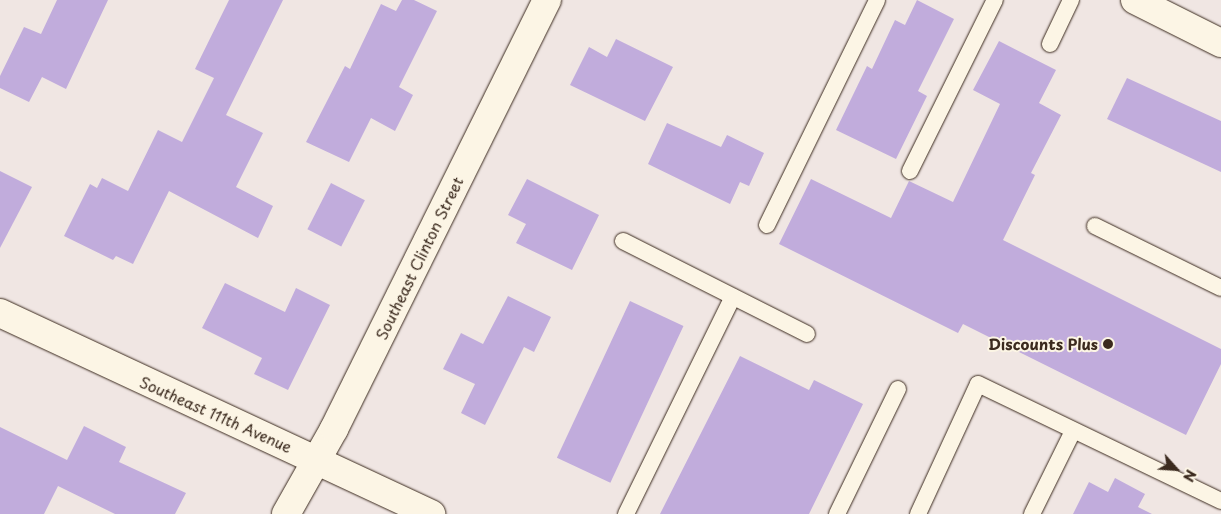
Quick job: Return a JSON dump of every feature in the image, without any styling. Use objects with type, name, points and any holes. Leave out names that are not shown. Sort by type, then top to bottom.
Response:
[{"type":"street","name":"Southeast Clinton Street","points":[[286,514],[334,429],[547,0]]},
{"type":"street","points":[[1135,0],[1221,43]]},
{"type":"street","name":"Southeast 111th Avenue","points":[[0,313],[316,458],[432,514]]},
{"type":"lane","points":[[767,225],[877,0]]},
{"type":"lane","points":[[910,171],[995,0]]},
{"type":"lane","points":[[1050,44],[1071,0]]},
{"type":"lane","points":[[1095,226],[1221,288]]},
{"type":"lane","points":[[623,242],[807,334]]},
{"type":"lane","points":[[626,514],[733,297]]},
{"type":"lane","points":[[918,514],[978,384],[1221,500]]},
{"type":"lane","points":[[837,514],[898,389]]},
{"type":"lane","points":[[1032,514],[1073,431]]},
{"type":"building","points":[[57,0],[108,0],[66,89],[42,77],[29,102],[0,88],[0,76],[24,27],[41,34]]},
{"type":"building","points":[[229,0],[283,0],[226,115],[263,133],[236,187],[273,206],[258,238],[169,191],[133,264],[116,256],[113,260],[64,236],[90,184],[97,188],[102,178],[128,191],[158,130],[182,142],[214,78],[195,69]]},
{"type":"building","points":[[402,0],[414,0],[437,11],[399,87],[413,95],[395,131],[371,118],[349,162],[306,142],[345,66],[350,69],[381,4],[396,11]]},
{"type":"building","points":[[917,0],[954,19],[918,91],[927,96],[896,159],[836,130],[867,66],[872,69],[895,20],[905,25]]},
{"type":"building","points":[[616,39],[673,67],[645,121],[570,85],[589,47],[607,57]]},
{"type":"building","points":[[999,41],[1056,70],[1039,103],[1061,115],[1031,173],[1035,175],[1003,240],[1221,349],[1221,364],[1186,435],[963,324],[958,333],[779,244],[811,179],[891,218],[909,181],[953,202],[1000,104],[973,90]]},
{"type":"building","points":[[1127,78],[1221,121],[1221,172],[1107,119]]},
{"type":"building","points":[[667,123],[721,147],[727,135],[764,153],[749,186],[740,182],[730,204],[648,164]]},
{"type":"building","points":[[0,171],[32,187],[0,248]]},
{"type":"building","points":[[527,179],[599,215],[572,270],[516,243],[526,224],[508,215]]},
{"type":"building","points":[[331,183],[365,200],[341,247],[307,229]]},
{"type":"building","points":[[225,283],[285,312],[296,288],[330,305],[288,390],[254,374],[262,358],[202,328]]},
{"type":"building","points":[[508,296],[551,317],[534,352],[524,347],[485,425],[461,413],[475,384],[443,369],[461,333],[483,344]]},
{"type":"building","points":[[630,301],[683,326],[610,483],[557,458]]},
{"type":"building","points":[[740,356],[809,390],[814,380],[863,404],[809,514],[660,514]]},
{"type":"building","points":[[84,426],[126,447],[119,462],[186,493],[175,514],[115,514],[58,486],[44,514],[0,514],[0,427],[67,460]]},
{"type":"building","points":[[1115,478],[1145,494],[1138,507],[1152,514],[1073,514],[1089,482],[1108,492]]},
{"type":"place","name":"Discounts Plus","points":[[1108,344]]}]
